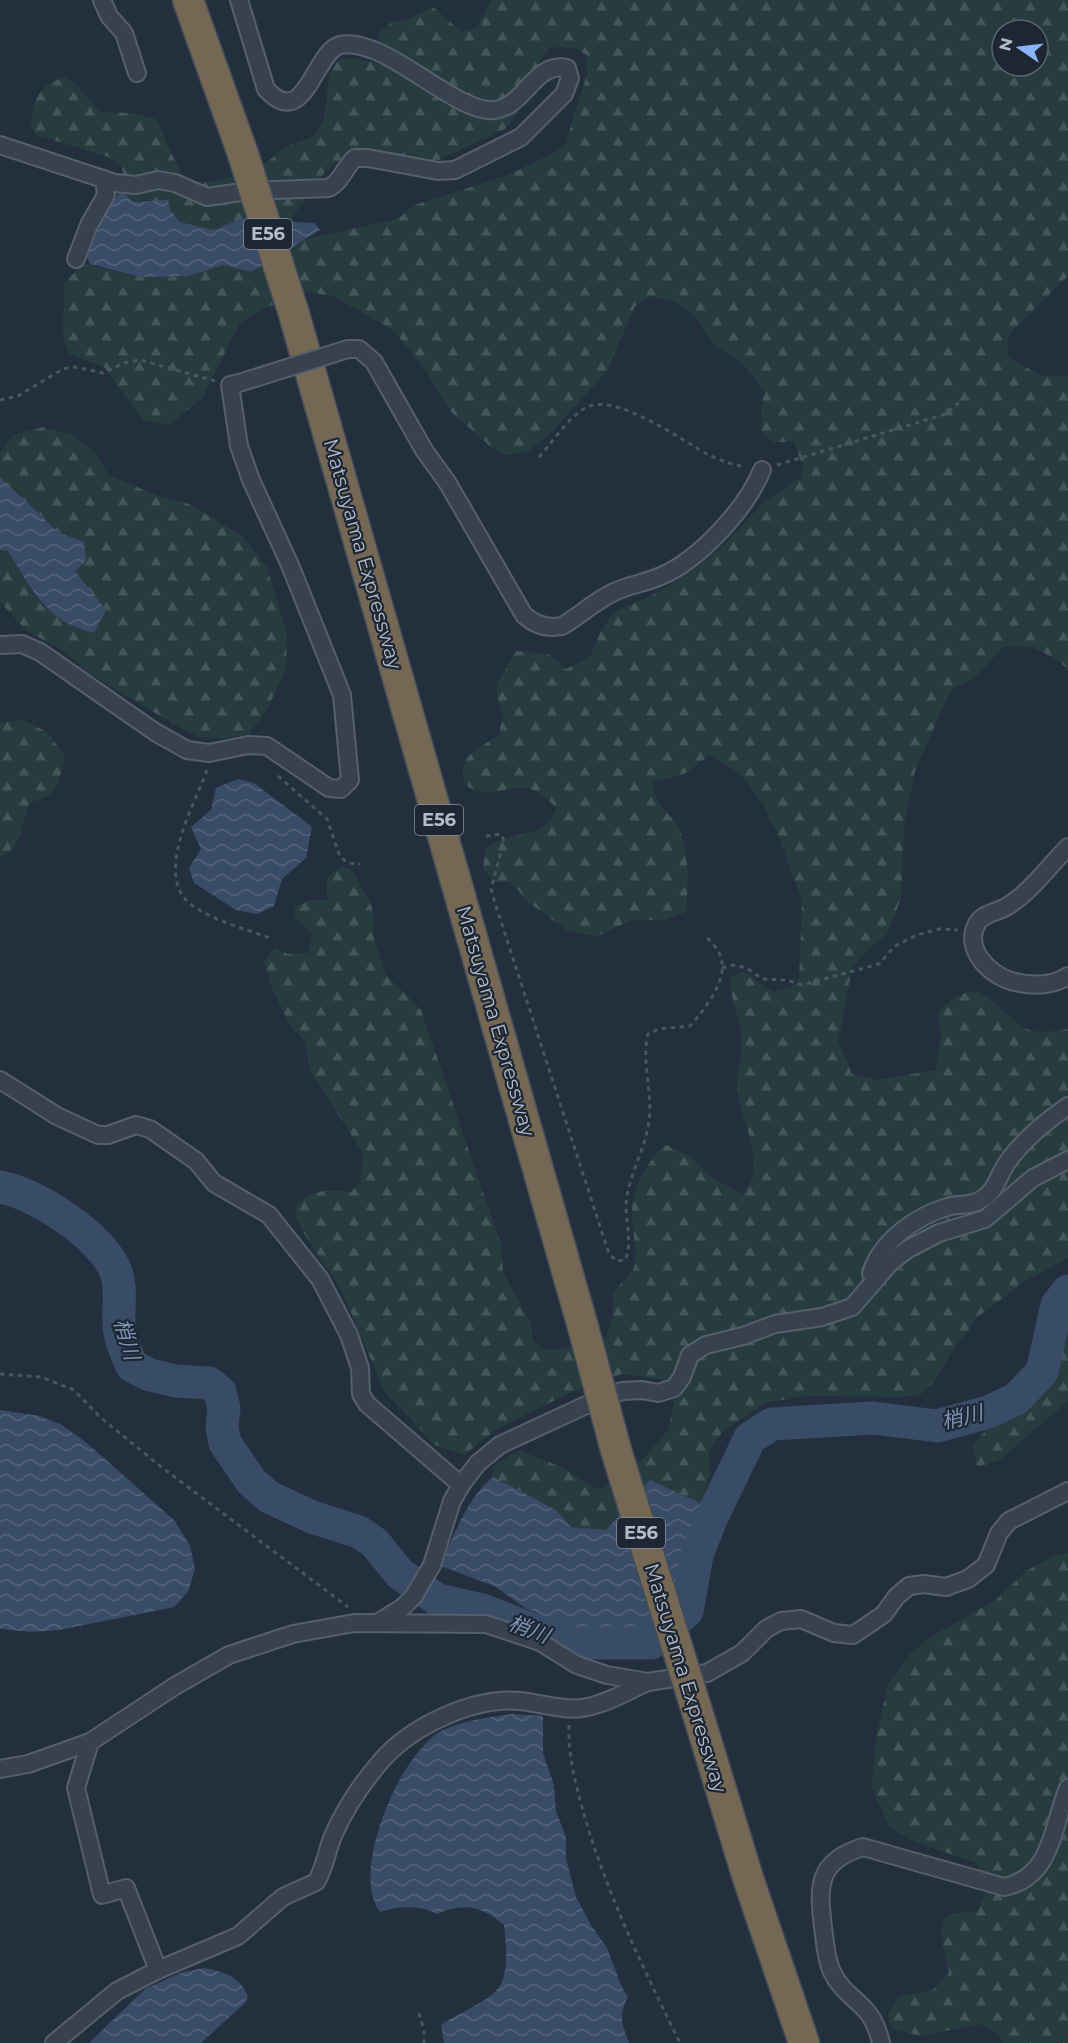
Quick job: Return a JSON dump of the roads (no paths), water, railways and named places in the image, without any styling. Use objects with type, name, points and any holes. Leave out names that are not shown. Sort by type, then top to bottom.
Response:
[{"type":"highway","name":"Matsuyama Expressway","points":[[188,0],[243,154],[294,314],[620,1461],[748,1878],[800,2031]]},
{"type":"street","points":[[102,0],[109,16],[124,33],[137,73]]},
{"type":"street","points":[[0,145],[105,179],[136,185],[158,180],[175,183],[207,197],[248,191],[329,188],[339,183],[347,166],[355,158],[368,158],[438,171],[454,170],[521,137],[564,94],[570,78],[567,68],[557,66],[547,69],[515,102],[496,110],[480,109],[418,73],[353,44],[338,46],[327,53],[306,90],[297,98],[285,102],[274,98],[266,89],[239,0]]},
{"type":"street","points":[[76,259],[88,225],[106,195],[105,179]]},
{"type":"street","points":[[0,645],[22,644],[40,652],[155,732],[187,750],[209,753],[248,745],[267,746],[329,789],[341,789],[350,780],[342,695],[290,565],[251,480],[239,446],[235,384],[348,349],[359,349],[374,362],[424,450],[447,482],[524,615],[541,626],[552,628],[561,626],[614,592],[660,577],[706,546],[742,502],[762,470]]},
{"type":"street","points":[[1068,846],[1017,899],[979,920],[973,933],[974,948],[980,959],[999,976],[1029,984],[1048,984],[1068,976]]},
{"type":"street","points":[[0,1080],[57,1116],[98,1135],[108,1135],[136,1125],[150,1129],[196,1161],[214,1183],[268,1215],[320,1279],[349,1335],[360,1368],[361,1394],[367,1404],[461,1485]]},
{"type":"street","points":[[867,1289],[872,1270],[902,1231],[926,1215],[950,1206],[967,1206],[984,1199],[993,1189],[1005,1165],[1026,1141],[1046,1121],[1068,1106]]},
{"type":"street","points":[[374,1622],[403,1607],[422,1583],[432,1564],[452,1501],[461,1485],[478,1463],[500,1445],[622,1391],[642,1390],[658,1393],[674,1388],[682,1377],[690,1355],[706,1345],[744,1336],[775,1324],[822,1317],[852,1307],[891,1262],[908,1249],[939,1233],[985,1219],[1012,1199],[1034,1178],[1068,1160]]},
{"type":"street","points":[[54,2043],[117,1992],[158,1970],[238,1936],[277,1902],[316,1882],[330,1841],[347,1807],[382,1760],[409,1736],[455,1711],[496,1701],[518,1701],[570,1708],[596,1705],[648,1682],[706,1673],[742,1653],[766,1629],[781,1622],[801,1619],[834,1633],[853,1635],[884,1614],[896,1597],[909,1586],[924,1584],[946,1587],[968,1579],[986,1565],[999,1533],[1009,1521],[1068,1491]]},
{"type":"street","points":[[0,1769],[28,1764],[90,1742],[175,1686],[229,1655],[293,1634],[374,1622],[498,1626],[548,1646],[578,1665],[607,1675],[648,1682]]},
{"type":"street","points":[[90,1742],[76,1788],[102,1895],[126,1888],[158,1970]]},
{"type":"street","points":[[881,2043],[870,2012],[840,1984],[831,1971],[825,1947],[819,1896],[821,1880],[830,1866],[845,1853],[862,1847],[1004,1887],[1021,1883],[1037,1868],[1047,1853],[1068,1788]]},
{"type":"water","points":[[124,193],[133,202],[168,200],[170,210],[180,222],[214,230],[240,219],[315,223],[320,230],[251,272],[224,265],[188,276],[141,277],[90,264],[87,257],[100,225],[118,194]]},
{"type":"water","points":[[0,477],[59,533],[84,542],[86,561],[75,571],[106,610],[94,633],[63,621],[52,612],[33,591],[8,551],[0,550]]},
{"type":"water","points":[[238,779],[254,783],[312,827],[306,858],[282,879],[274,906],[257,914],[236,910],[194,883],[189,868],[201,849],[191,827],[211,810],[216,788]]},
{"type":"water","points":[[0,1410],[40,1416],[62,1425],[88,1444],[174,1520],[190,1546],[195,1569],[188,1592],[174,1607],[59,1630],[31,1632],[0,1629]]},
{"type":"water","points":[[493,1477],[556,1510],[571,1527],[606,1530],[650,1480],[702,1504],[685,1555],[678,1594],[652,1627],[597,1632],[568,1627],[525,1608],[496,1587],[441,1566],[468,1506]]},
{"type":"water","points":[[513,1714],[543,1716],[543,1753],[554,1785],[556,1811],[566,1837],[566,1859],[576,1897],[607,1948],[628,1997],[622,2020],[629,2043],[444,2043],[441,2025],[488,1998],[503,1980],[506,1967],[504,1925],[480,1910],[464,1907],[437,1914],[409,1907],[380,1912],[372,1894],[371,1870],[375,1843],[384,1815],[410,1763],[425,1744],[449,1727]]},
{"type":"water","points":[[204,1968],[218,1971],[235,1979],[248,1996],[245,2003],[201,2043],[89,2043],[145,1989],[180,1973]]},
{"type":"waterway","name":"梢川","points":[[0,1187],[15,1191],[49,1207],[83,1231],[97,1245],[109,1259],[118,1278],[120,1334],[132,1366],[150,1375],[176,1381],[209,1383],[220,1392],[224,1408],[222,1428],[225,1443],[251,1481],[269,1497],[312,1517],[359,1532],[375,1543],[400,1574],[438,1600],[483,1610],[566,1643],[651,1643],[687,1611],[697,1555],[710,1521],[750,1438],[772,1424],[873,1418],[937,1426],[988,1412],[1016,1399],[1042,1372],[1057,1305],[1068,1291]]}]
